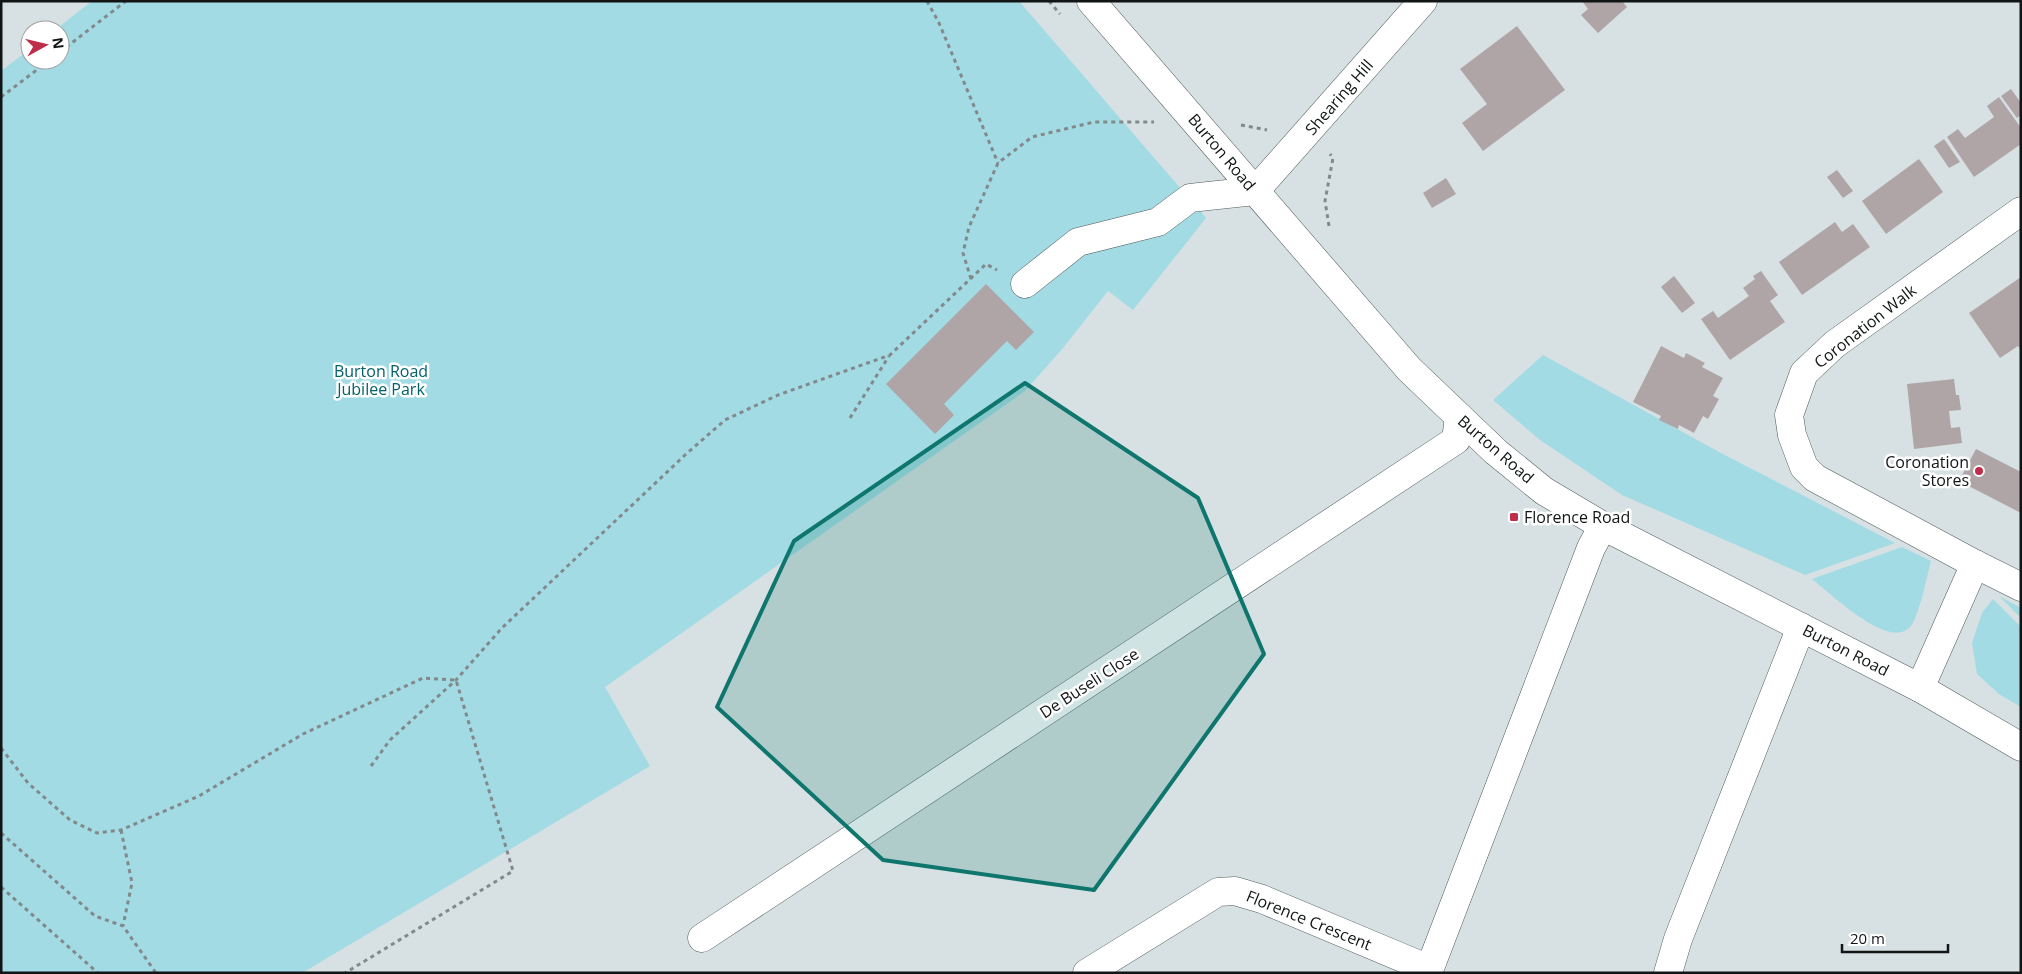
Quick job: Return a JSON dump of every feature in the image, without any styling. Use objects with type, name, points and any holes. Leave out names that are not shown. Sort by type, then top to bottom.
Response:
[{"type":"street","name":"Burton Road","points":[[1091,1],[1409,369],[1496,452],[1544,490],[1603,526],[1920,688],[2021,747]]},
{"type":"street","name":"Shearing Hill","points":[[1256,192],[1423,1]]},
{"type":"street","points":[[1025,284],[1078,242],[1158,222],[1190,198],[1256,192]]},
{"type":"street","name":"Coronation Walk","points":[[2021,211],[1835,344],[1804,374],[1789,415],[1792,435],[1804,467],[1815,478],[1975,564],[2021,586]]},
{"type":"street","name":"De Buseli Close","points":[[702,938],[1456,440],[1459,417]]},
{"type":"street","points":[[1428,971],[1591,548],[1603,526]]},
{"type":"street","points":[[1920,688],[1975,564]]},
{"type":"street","points":[[1668,973],[1678,939],[1801,627]]},
{"type":"street","name":"Florence Crescent","points":[[1087,973],[1218,892],[1235,891],[1262,899],[1428,971]]},
{"type":"path","points":[[70,44],[126,1]]},
{"type":"path","points":[[927,1],[939,23],[998,163]]},
{"type":"path","points":[[1,97],[37,70]]},
{"type":"path","points":[[971,279],[964,253],[969,228],[998,163],[1032,137],[1094,122],[1197,122]]},
{"type":"path","points":[[1238,124],[1268,131],[1309,131],[1333,158],[1325,201],[1331,235]]},
{"type":"path","points":[[850,418],[890,355],[986,264]]},
{"type":"path","points":[[371,766],[390,740],[456,680],[502,628],[685,455],[725,420],[778,395],[890,355]]},
{"type":"path","points":[[1,748],[28,783],[70,820],[97,833],[121,830],[199,796],[303,734],[423,678],[456,680]]},
{"type":"path","points":[[345,973],[513,872],[456,680]]},
{"type":"path","points":[[121,830],[132,883],[123,926]]},
{"type":"path","points":[[1,833],[95,916],[123,926],[156,973]]},
{"type":"path","points":[[1,887],[98,973]]},
{"type":"highlighted area","points":[[1025,383],[1198,498],[1264,654],[1094,890],[883,860],[717,707],[794,541]]},
{"type":"green space","name":"Burton Road Jubilee Park","points":[[92,1],[1019,1],[1206,218],[1133,310],[1108,291],[1063,348],[1025,391],[605,687],[650,766],[302,973],[2,973],[1,71],[20,57],[20,70],[70,70],[70,20],[68,20]]},
{"type":"green space","points":[[1543,355],[1719,452],[1895,543],[1805,575],[1622,495],[1540,440],[1493,400]]},
{"type":"green space","points":[[1902,547],[1931,561],[1917,615],[1910,627],[1900,632],[1888,631],[1874,626],[1845,606],[1812,579]]},
{"type":"green space","points":[[1999,596],[2021,608],[2021,618]]},
{"type":"green space","points":[[1993,599],[2021,627],[2021,707],[1999,694],[1977,674],[1972,643],[1982,613]]},
{"type":"building","points":[[1582,1],[1622,1],[1627,7],[1598,33],[1581,15],[1588,9]]},
{"type":"building","points":[[1517,26],[1565,90],[1483,151],[1462,123],[1487,104],[1460,69]]},
{"type":"building","points":[[2011,89],[2021,103],[2021,115],[2017,118],[2001,96]]},
{"type":"building","points":[[1999,97],[2021,128],[2021,144],[1974,177],[1947,137],[1958,129],[1965,138],[1994,117],[1987,106]]},
{"type":"building","points":[[1944,139],[1960,162],[1949,168],[1934,146]]},
{"type":"building","points":[[1919,159],[1943,192],[1886,234],[1862,201]]},
{"type":"building","points":[[1837,170],[1853,191],[1843,198],[1827,177]]},
{"type":"building","points":[[1446,178],[1456,194],[1432,208],[1423,193]]},
{"type":"building","points":[[1835,222],[1842,232],[1853,224],[1870,247],[1802,295],[1779,262]]},
{"type":"building","points":[[1761,271],[1778,295],[1770,301],[1785,322],[1730,360],[1701,319],[1713,311],[1718,318],[1749,296],[1743,288],[1755,279],[1753,276]]},
{"type":"building","points":[[1674,276],[1695,303],[1682,313],[1661,287]]},
{"type":"building","points":[[2021,277],[2021,350],[2018,346],[2000,358],[1969,313]]},
{"type":"building","points":[[986,284],[1034,332],[1016,350],[1007,341],[944,404],[954,415],[935,434],[886,384]]},
{"type":"building","points":[[1661,346],[1684,358],[1686,353],[1705,363],[1702,367],[1723,378],[1713,396],[1719,399],[1708,419],[1703,416],[1694,433],[1679,425],[1678,429],[1659,420],[1661,416],[1633,402]]},
{"type":"building","points":[[1954,379],[1956,395],[1959,395],[1961,410],[1949,411],[1951,428],[1960,427],[1962,443],[1914,449],[1907,384]]},
{"type":"building","points":[[1976,449],[2021,472],[2021,513],[1959,481]]},
{"type":"place","name":"Coronation Stores","points":[[1979,471]]},
{"type":"place","name":"Florence Road","points":[[1514,517]]}]
